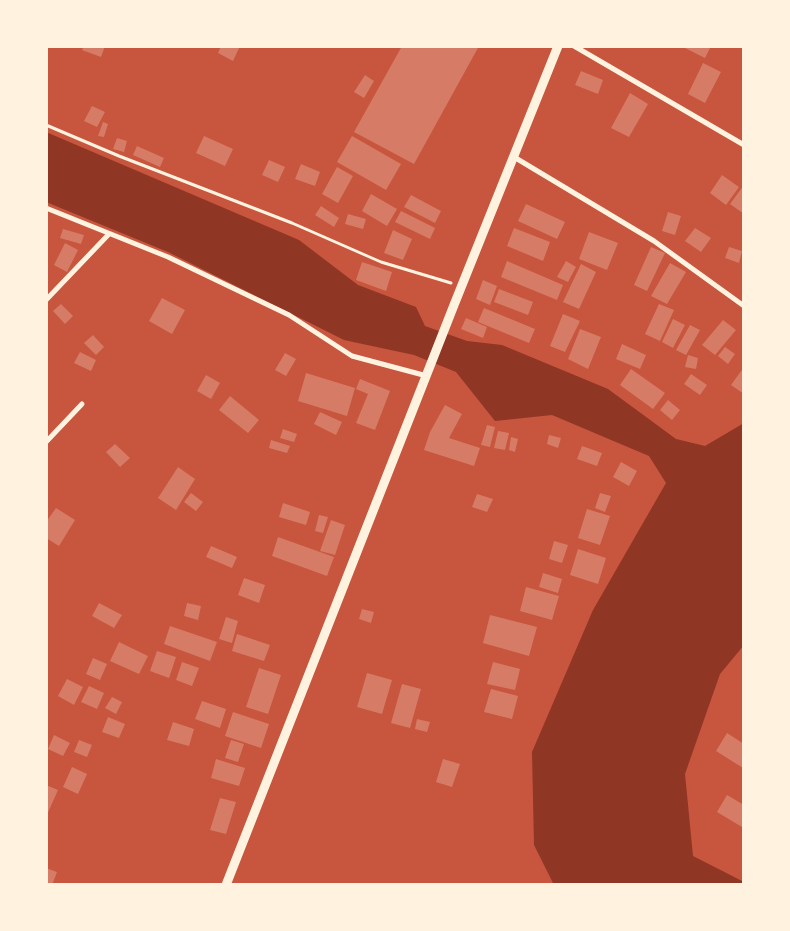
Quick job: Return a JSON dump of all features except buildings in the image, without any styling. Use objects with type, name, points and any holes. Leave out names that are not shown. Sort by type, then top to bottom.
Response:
[{"type":"street","points":[[226,885],[558,46]]},
{"type":"street","points":[[574,46],[744,144]]},
{"type":"street","points":[[514,157],[654,241],[744,306]]},
{"type":"street","points":[[46,208],[168,258],[289,316],[352,356],[427,376]]},
{"type":"street","points":[[46,300],[109,234]]},
{"type":"street","points":[[46,442],[82,404]]},
{"type":"path","points":[[46,125],[292,223],[381,262],[462,286]]},
{"type":"shaded area","points":[[46,132],[299,240],[358,285],[416,307],[425,326],[467,341],[502,345],[608,389],[676,439],[705,446],[744,423],[744,645],[720,674],[685,774],[693,856],[744,882],[744,885],[554,885],[534,845],[532,752],[593,610],[666,483],[649,456],[552,415],[495,421],[456,372],[414,355],[344,340],[168,252],[46,202]]}]
